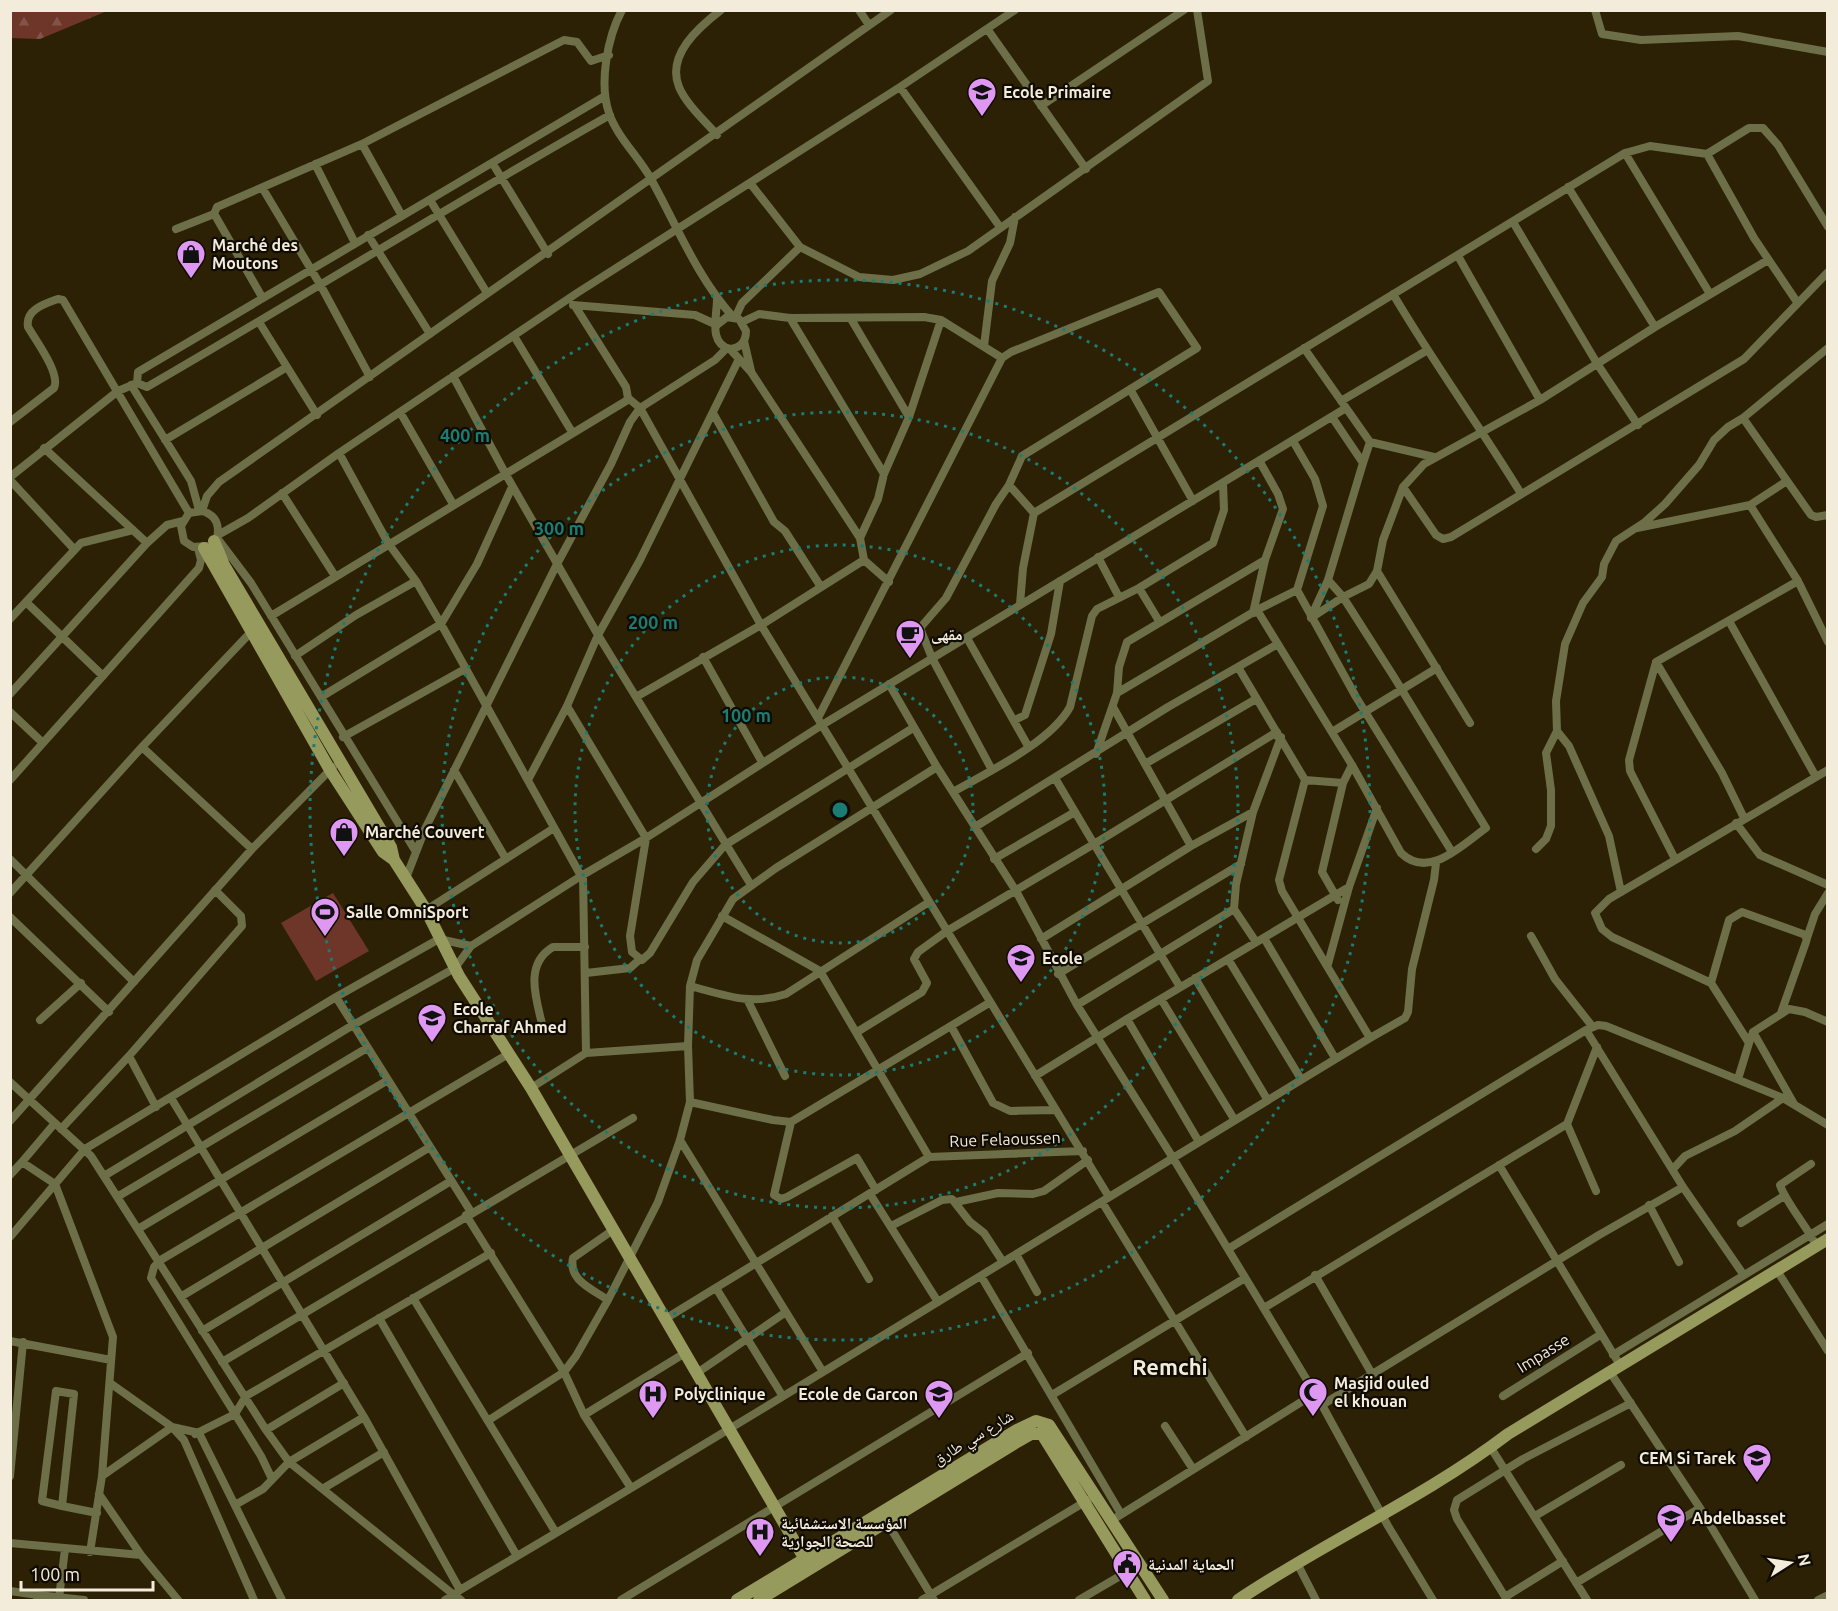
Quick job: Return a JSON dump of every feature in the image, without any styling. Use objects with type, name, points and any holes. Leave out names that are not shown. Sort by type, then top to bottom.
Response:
[{"type":"street","points":[[622,10],[613,30],[609,55],[605,96],[610,115],[651,178],[677,230],[717,299],[746,331],[744,341],[751,372]]},
{"type":"street","points":[[717,135],[679,88],[677,77],[682,48],[691,36],[721,10]]},
{"type":"street","points":[[859,10],[869,25]]},
{"type":"street","points":[[10,694],[147,543],[167,525],[180,523],[189,513],[200,508],[219,482],[487,293],[548,254],[651,178],[717,135],[891,10]]},
{"type":"street","points":[[180,523],[184,541],[210,542],[453,376],[988,30],[1015,10]]},
{"type":"street","points":[[1041,106],[1184,10]]},
{"type":"street","points":[[750,183],[800,247],[859,277],[893,280],[920,274],[968,251],[1208,81],[1197,10]]},
{"type":"street","points":[[1595,10],[1602,34],[1641,40],[1738,36],[1827,52]]},
{"type":"street","points":[[988,30],[1086,169]]},
{"type":"street","points":[[176,229],[214,214],[217,207],[263,189],[362,144],[564,40],[578,42],[588,60],[609,55]]},
{"type":"street","points":[[900,87],[1000,227]]},
{"type":"street","points":[[10,780],[198,568],[218,528],[214,517],[200,508],[191,481],[134,384],[138,372],[310,268],[493,164],[605,96]]},
{"type":"street","points":[[74,549],[10,478],[44,448],[118,391],[134,384],[147,387],[321,286],[500,177],[610,115]]},
{"type":"street","points":[[1020,604],[1023,568],[1034,513],[1625,153],[1650,146],[1707,154],[1749,128],[1763,128],[1778,145],[1827,228]]},
{"type":"street","points":[[362,144],[402,216]]},
{"type":"street","points":[[1625,153],[1710,294]]},
{"type":"street","points":[[1707,154],[1768,260],[1797,302]]},
{"type":"street","points":[[493,164],[548,254]]},
{"type":"street","points":[[315,165],[355,243]]},
{"type":"street","points":[[1568,187],[1655,327]]},
{"type":"street","points":[[263,189],[321,286],[370,377]]},
{"type":"street","points":[[430,200],[487,293]]},
{"type":"street","points":[[214,214],[262,297]]},
{"type":"street","points":[[984,346],[992,281],[1011,243],[1015,217]]},
{"type":"street","points":[[1513,222],[1598,365],[1638,425]]},
{"type":"street","points":[[369,235],[430,334]]},
{"type":"street","points":[[737,319],[742,303],[800,247]]},
{"type":"street","points":[[1458,256],[1540,400]]},
{"type":"street","points":[[1311,618],[1343,597],[1365,588],[1377,571],[1383,540],[1403,487],[1412,475],[1434,457],[1540,400],[1655,327],[1768,260]]},
{"type":"street","points":[[1403,487],[1436,535],[1443,539],[1451,537],[1521,492],[1638,425],[1744,359],[1827,272]]},
{"type":"street","points":[[820,721],[1002,358],[1011,352],[1160,292],[1197,348],[1022,456],[1009,485],[946,598],[920,628],[932,658],[992,770]]},
{"type":"street","points":[[1393,294],[1426,351],[1521,492]]},
{"type":"street","points":[[10,422],[54,388],[57,382],[55,373],[28,327],[27,321],[35,309],[58,298],[69,305],[189,513]]},
{"type":"street","points":[[717,299],[716,339],[751,372],[860,538],[864,560],[889,582]]},
{"type":"street","points":[[566,302],[574,306],[695,315],[717,325]]},
{"type":"street","points":[[574,306],[626,387],[628,398],[640,408],[761,624],[848,770],[948,931],[989,1003],[1085,1155],[1106,1199],[1174,1320],[1246,1437]]},
{"type":"street","points":[[717,325],[722,320],[759,314],[790,318],[903,315],[941,320],[1002,358]]},
{"type":"street","points":[[790,318],[884,474]]},
{"type":"street","points":[[851,318],[909,417]]},
{"type":"street","points":[[860,538],[878,499],[884,474],[909,417],[941,320]]},
{"type":"street","points":[[259,322],[317,415]]},
{"type":"street","points":[[514,336],[572,432]]},
{"type":"street","points":[[406,879],[454,770],[557,564],[611,464],[630,422],[640,408],[715,360],[728,349],[741,345],[744,341]]},
{"type":"street","points":[[1304,348],[1370,442],[1434,457]]},
{"type":"street","points":[[1648,525],[1691,476],[1721,433],[1743,418],[1827,348]]},
{"type":"street","points":[[104,1176],[353,1025],[455,968],[471,946],[702,802],[820,721],[889,684],[1260,462],[1332,417],[1343,404],[1426,351]]},
{"type":"street","points":[[528,780],[567,706],[598,635],[680,480],[739,359]]},
{"type":"street","points":[[165,440],[287,367]]},
{"type":"street","points":[[453,376],[512,487],[598,635],[751,885]]},
{"type":"street","points":[[1130,389],[1193,501]]},
{"type":"street","points":[[271,616],[628,398]]},
{"type":"street","points":[[399,412],[453,504]]},
{"type":"street","points":[[713,413],[774,522],[785,531],[821,587]]},
{"type":"street","points":[[1332,417],[1363,463]]},
{"type":"street","points":[[1743,418],[1811,514],[1816,518],[1827,515]]},
{"type":"street","points":[[1293,441],[1318,486],[1323,506],[1297,590],[1366,712],[1452,852]]},
{"type":"street","points":[[1311,618],[1328,580],[1370,442]]},
{"type":"street","points":[[44,448],[147,543]]},
{"type":"street","points":[[339,453],[388,543],[416,581],[441,624],[582,876],[586,973],[586,1053]]},
{"type":"street","points":[[1260,462],[1283,506],[1264,560],[1255,611],[1332,732],[1406,858],[1421,863],[1436,863],[1486,828],[1343,597],[1328,580]]},
{"type":"street","points":[[1536,849],[1546,839],[1551,826],[1551,790],[1546,753],[1557,731],[1556,701],[1565,644],[1583,603],[1602,577],[1610,551],[1616,541],[1633,528],[1750,505],[1787,481]]},
{"type":"street","points":[[953,792],[1045,736],[1064,718],[1070,707],[1092,616],[1097,609],[1138,588],[1213,543],[1224,510],[1223,483]]},
{"type":"street","points":[[1009,485],[1034,513]]},
{"type":"street","points":[[321,697],[441,624],[477,564],[512,487]]},
{"type":"street","points":[[282,493],[335,576]]},
{"type":"street","points":[[1750,505],[1798,581],[1827,642]]},
{"type":"street","points":[[10,619],[74,549],[90,539],[133,530]]},
{"type":"street","points":[[210,542],[251,583],[416,852]]},
{"type":"street","points":[[210,542],[250,633],[305,715]]},
{"type":"street","points":[[210,542],[334,766],[391,847],[394,860],[426,910],[455,968],[531,1088],[807,1563]]},
{"type":"street","points":[[1098,557],[1119,597]]},
{"type":"street","points":[[636,697],[761,624],[864,560]]},
{"type":"street","points":[[1096,753],[1117,693],[1119,666],[1127,642],[1264,560]]},
{"type":"street","points":[[1377,571],[1470,723]]},
{"type":"street","points":[[295,656],[356,615],[416,581]]},
{"type":"street","points":[[1015,720],[1025,715],[1033,698],[1056,613],[1060,581]]},
{"type":"street","points":[[1675,859],[1630,771],[1629,760],[1656,662],[1798,581]]},
{"type":"street","points":[[1138,588],[1159,621]]},
{"type":"street","points":[[1117,693],[1255,611],[1297,590]]},
{"type":"street","points":[[26,602],[103,676]]},
{"type":"street","points":[[1729,621],[1816,777]]},
{"type":"street","points":[[10,893],[142,747],[250,633]]},
{"type":"street","points":[[967,638],[1028,746]]},
{"type":"street","points":[[975,827],[1128,732],[1276,645]]},
{"type":"street","points":[[703,657],[762,762]]},
{"type":"street","points":[[1656,662],[1722,773],[1740,820],[1760,855],[1827,885]]},
{"type":"street","points":[[1238,667],[1276,735],[1305,780],[1279,880],[1282,891],[1328,964],[1370,1038]]},
{"type":"street","points":[[1332,732],[1437,668]]},
{"type":"street","points":[[344,737],[465,669]]},
{"type":"street","points":[[889,684],[994,860],[1016,891],[1077,1005],[1173,1158],[1322,1405],[1433,1600]]},
{"type":"street","points":[[1145,764],[1256,699]]},
{"type":"street","points":[[567,706],[646,838],[630,936],[632,952],[639,960]]},
{"type":"street","points":[[1113,707],[1191,846]]},
{"type":"street","points":[[10,712],[43,743]]},
{"type":"street","points":[[586,973],[630,968],[639,960],[645,959],[693,882],[725,845],[914,728]]},
{"type":"street","points":[[1557,731],[1569,746],[1609,836],[1621,892]]},
{"type":"street","points":[[857,1032],[922,992],[927,983],[914,959],[918,952],[948,931],[1094,844],[1164,799],[1276,735]]},
{"type":"street","points":[[1077,1005],[1234,909],[1253,812],[1276,735]]},
{"type":"street","points":[[142,747],[252,849]]},
{"type":"street","points":[[1343,909],[1322,872],[1344,783],[1352,765]]},
{"type":"street","points":[[10,1121],[252,849],[334,766]]},
{"type":"street","points":[[489,1420],[564,1372],[608,1300],[658,1202],[680,1140],[690,1102],[688,1046],[690,986],[697,960],[733,899],[751,885],[937,767]]},
{"type":"street","points":[[454,770],[506,859]]},
{"type":"street","points":[[1749,1043],[1711,983],[1612,937],[1602,929],[1595,913],[1601,905],[1621,892],[1827,770]]},
{"type":"street","points":[[1055,778],[1180,987]]},
{"type":"street","points":[[1305,780],[1344,783]]},
{"type":"street","points":[[1328,964],[1349,887],[1377,808]]},
{"type":"street","points":[[994,860],[1075,812]]},
{"type":"street","points":[[1041,939],[1191,846],[1253,812]]},
{"type":"street","points":[[426,910],[554,828]]},
{"type":"street","points":[[10,859],[134,982]]},
{"type":"street","points":[[445,1600],[458,1595],[517,1556],[730,1429],[1234,1119],[1405,1018],[1408,1012],[1412,969],[1434,880],[1436,863]]},
{"type":"street","points":[[1059,974],[1241,864]]},
{"type":"street","points":[[1035,1076],[1096,1036],[1349,887]]},
{"type":"street","points":[[10,1176],[129,1056],[242,926],[241,916],[215,890]]},
{"type":"street","points":[[1781,1013],[1815,914],[1827,892]]},
{"type":"street","points":[[690,986],[748,1001],[764,1000],[786,994],[929,902]]},
{"type":"street","points":[[1234,909],[1261,940],[1335,1058]]},
{"type":"street","points":[[1711,983],[1729,920],[1737,913],[1742,912],[1803,934],[1807,938]]},
{"type":"street","points":[[665,1319],[929,1157],[820,971],[722,916]]},
{"type":"street","points":[[10,917],[109,1012]]},
{"type":"street","points":[[1532,936],[1683,1186],[1743,1274]]},
{"type":"street","points":[[10,1237],[85,1149],[336,997],[439,939],[471,946]]},
{"type":"street","points":[[542,1024],[533,976],[542,958],[554,947],[585,947]]},
{"type":"street","points":[[1228,959],[1301,1079]]},
{"type":"street","points":[[1195,978],[1267,1099]]},
{"type":"street","points":[[40,1020],[81,983]]},
{"type":"street","points":[[336,997],[451,1181],[491,1253],[564,1372],[584,1415],[631,1488]]},
{"type":"street","points":[[1161,999],[1234,1119]]},
{"type":"street","points":[[748,1001],[785,1076]]},
{"type":"street","points":[[690,1102],[791,1122],[989,1003]]},
{"type":"street","points":[[1738,1079],[1752,1032],[1781,1013],[1790,1009],[1798,1009],[1827,1022]]},
{"type":"street","points":[[1127,1019],[1199,1142]]},
{"type":"street","points":[[951,1026],[993,1103],[1020,1112],[1056,1110]]},
{"type":"street","points":[[1228,1249],[1589,1028],[1606,1026],[1738,1079],[1783,1098],[1827,1125]]},
{"type":"street","points":[[1752,1032],[1794,1104]]},
{"type":"street","points":[[531,1088],[586,1053],[688,1046]]},
{"type":"street","points":[[1264,1308],[1567,1124],[1597,1047]]},
{"type":"street","points":[[117,1197],[367,1048]]},
{"type":"street","points":[[272,1479],[261,1456],[152,1278],[154,1267],[159,1261],[510,1053]]},
{"type":"street","points":[[129,1056],[156,1107]]},
{"type":"street","points":[[138,1229],[388,1080]]},
{"type":"street","points":[[10,1082],[85,1149],[289,1462],[458,1595]]},
{"type":"street","points":[[171,1098],[364,1417],[458,1595]]},
{"type":"street","points":[[1673,1169],[1685,1156],[1735,1131],[1783,1098]]},
{"type":"street","points":[[222,1362],[633,1118]]},
{"type":"street","points":[[791,1122],[774,1195],[781,1199],[788,1197],[856,1158],[891,1226],[938,1302]]},
{"type":"street","points":[[1567,1124],[1596,1191]]},
{"type":"street","points":[[680,1140],[823,1372]]},
{"type":"street","points":[[182,1296],[430,1147]]},
{"type":"street","points":[[891,1226],[942,1200],[956,1202],[998,1192],[1033,1194],[1044,1191],[1085,1155]]},
{"type":"street","name":"Rue Felaoussen","points":[[929,1157],[1085,1155]]},
{"type":"street","points":[[22,1162],[55,1184],[113,1337],[102,1476],[90,1552]]},
{"type":"street","points":[[1811,1164],[1780,1185],[1784,1196],[1818,1239]]},
{"type":"street","points":[[1499,1165],[1600,1335],[1631,1403],[1700,1508],[1755,1600]]},
{"type":"street","points":[[202,1331],[451,1181]]},
{"type":"street","points":[[1322,1405],[1683,1186]]},
{"type":"street","points":[[1741,1223],[1784,1196]]},
{"type":"street","points":[[956,1202],[970,1222],[984,1233],[1003,1262]]},
{"type":"street","points":[[1649,1205],[1679,1262]]},
{"type":"street","points":[[832,1216],[869,1279]]},
{"type":"street","points":[[1614,1364],[1776,1269],[1818,1239],[1827,1224]]},
{"type":"street","points":[[608,1300],[577,1278],[571,1266],[573,1258],[612,1230]]},
{"type":"street","points":[[1238,1600],[1491,1448],[1743,1274],[1818,1239]]},
{"type":"street","points":[[184,1440],[235,1414],[246,1396],[491,1253]]},
{"type":"street","points":[[1016,1254],[1037,1292]]},
{"type":"street","points":[[1776,1269],[1827,1351]]},
{"type":"street","points":[[1315,1275],[1372,1374]]},
{"type":"street","points":[[981,1276],[1052,1395],[1116,1517],[1314,1394]]},
{"type":"street","points":[[1052,1395],[1245,1278]]},
{"type":"street","points":[[716,1288],[782,1395]]},
{"type":"street","points":[[413,1298],[556,1533]]},
{"type":"street","points":[[697,1372],[786,1312]]},
{"type":"street","points":[[379,1318],[517,1556]]},
{"type":"street","name":"Impasse","points":[[1503,1396],[1600,1335]]},
{"type":"street","points":[[10,1341],[111,1360]]},
{"type":"street","points":[[10,1476],[23,1342]]},
{"type":"street","points":[[584,1415],[685,1353]]},
{"type":"street","points":[[621,1600],[1028,1353]]},
{"type":"street","points":[[110,1383],[172,1427],[184,1440],[254,1600]]},
{"type":"street","points":[[266,1430],[344,1383]]},
{"type":"street","points":[[62,1506],[74,1394],[56,1391],[42,1501],[62,1506],[97,1513]]},
{"type":"street","points":[[1563,1561],[1506,1599],[1457,1519],[1454,1510],[1457,1500],[1506,1468],[1631,1403]]},
{"type":"street","points":[[235,1505],[263,1489],[289,1462],[364,1417]]},
{"type":"street","name":"شارع سي طارق","points":[[737,1600],[807,1563],[884,1517],[1029,1423],[1043,1422],[1090,1499],[1145,1600]]},
{"type":"street","points":[[1165,1426],[1193,1469]]},
{"type":"street","points":[[102,1476],[172,1427],[199,1433]]},
{"type":"street","points":[[199,1433],[282,1600]]},
{"type":"street","points":[[1491,1448],[1506,1468],[1587,1600]]},
{"type":"street","points":[[324,1488],[384,1452]]},
{"type":"street","points":[[1535,1515],[1621,1465]]},
{"type":"street","points":[[99,1494],[141,1555],[178,1600]]},
{"type":"street","points":[[922,1600],[932,1598],[1090,1499]]},
{"type":"street","name":"شارع سي طارق","points":[[1090,1499],[1116,1517],[1139,1563],[1163,1600]]},
{"type":"street","points":[[1576,1583],[1700,1508]]},
{"type":"street","points":[[884,1517],[932,1598]]},
{"type":"street","points":[[10,1543],[141,1555]]},
{"type":"street","points":[[59,1598],[65,1549]]},
{"type":"street","name":"شارع سي طارق","points":[[759,1600],[807,1563]]},
{"type":"street","points":[[1080,1600],[1139,1563]]},
{"type":"street","points":[[1297,1563],[1316,1600]]},
{"type":"street","points":[[10,1591],[37,1598],[84,1600]]},
{"type":"street","points":[[1818,1600],[1827,1595]]},
{"type":"green space","points":[[11,10],[107,11],[40,39],[11,38]]},
{"type":"green space","name":"Salle OmniSport","points":[[333,893],[369,951],[316,981],[281,923]]},
{"type":"place","name":"Ecole Primaire","points":[[982,118]]},
{"type":"place","name":"Marché des Moutons","points":[[191,280]]},
{"type":"place","name":"مقهى","points":[[910,660]]},
{"type":"place","name":"Marché Couvert","points":[[344,858]]},
{"type":"place","name":"Salle OmniSport","points":[[325,938]]},
{"type":"place","name":"Ecole","points":[[1021,984]]},
{"type":"place","name":"Ecole Charraf Ahmed","points":[[432,1044]]},
{"type":"place","name":"Masjid ouled el khouan","points":[[1313,1418]]},
{"type":"place","name":"Polyclinique","points":[[653,1420]]},
{"type":"place","name":"Ecole de Garcon","points":[[939,1420]]},
{"type":"place","name":"CEM Si Tarek","points":[[1757,1484]]},
{"type":"place","name":"Abdelbasset","points":[[1671,1544]]},
{"type":"place","name":"المؤسسة الاستشفائية للصحة الجوارية","points":[[760,1558]]},
{"type":"place","name":"الحماية المدنية","points":[[1127,1590]]},
{"type":"district","name":"Remchi","points":[[1170,1367]]}]
